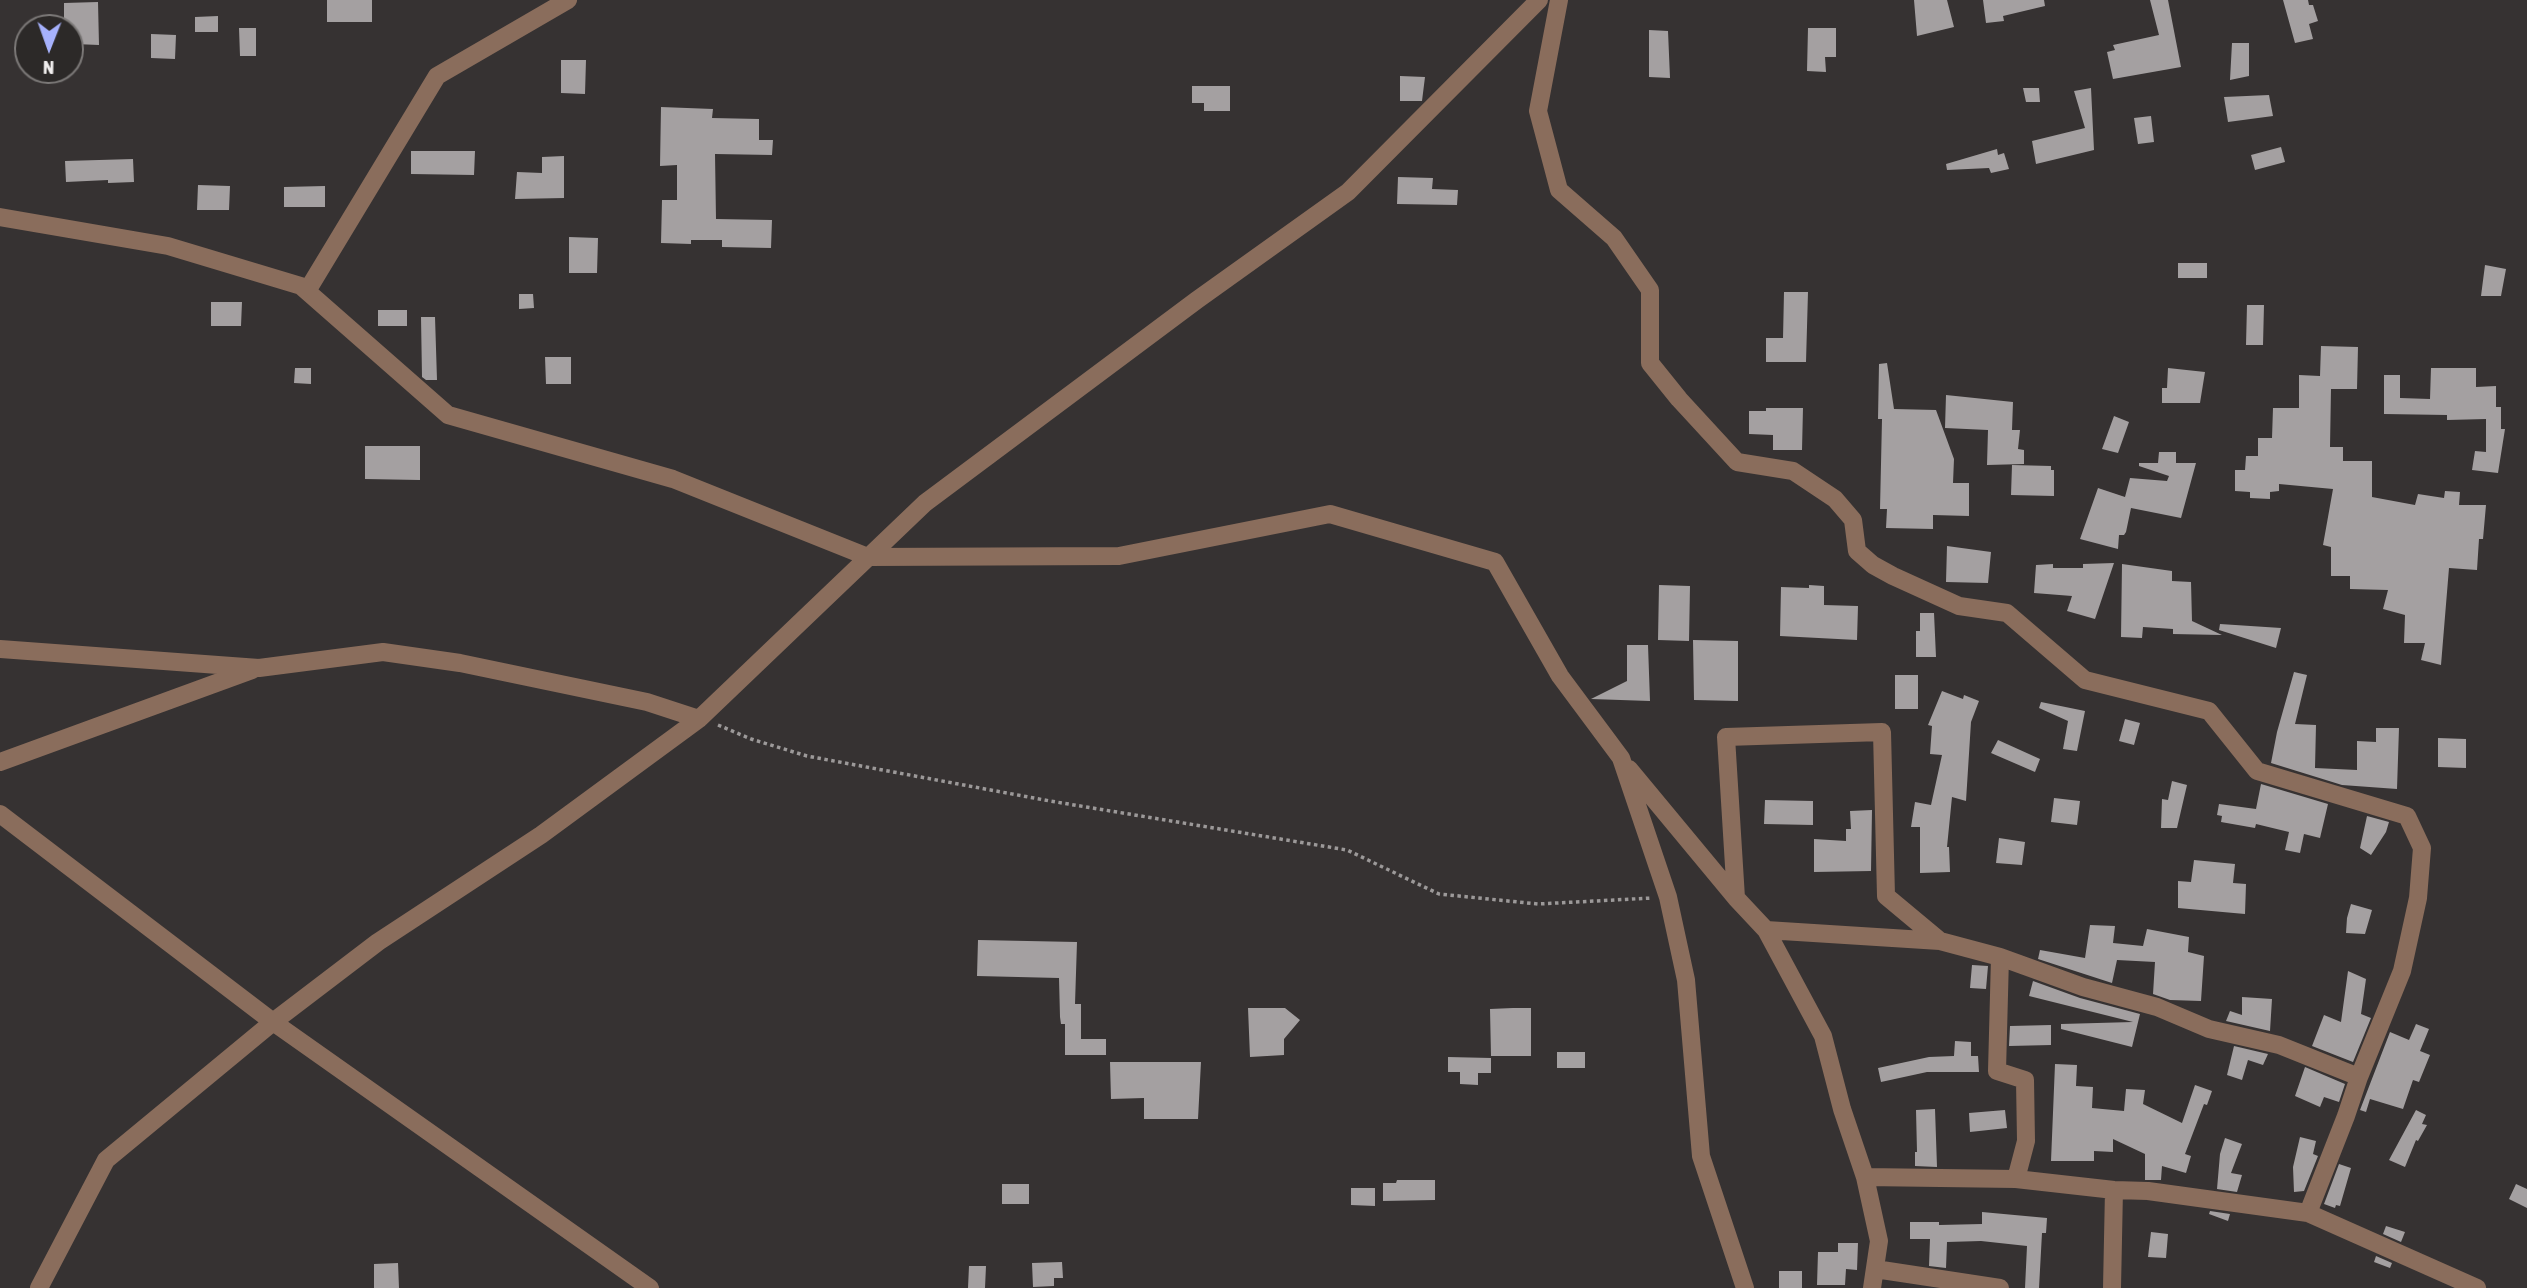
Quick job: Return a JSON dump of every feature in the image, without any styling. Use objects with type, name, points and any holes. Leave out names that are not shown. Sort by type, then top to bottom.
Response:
[{"type":"street","points":[[307,291],[437,76],[568,0]]},
{"type":"street","points":[[40,1288],[106,1160],[273,1022],[378,942],[541,835],[699,719],[925,503],[1208,292],[1348,192],[1539,0]]},
{"type":"street","points":[[1559,0],[1538,111],[1559,190],[1614,238],[1650,290],[1650,363],[1737,462],[1793,471],[1835,499],[1853,520],[1857,551],[1873,565],[1959,606],[2007,613],[2085,680],[2209,710],[2257,771],[2407,817],[2422,848],[2418,898],[2402,971],[2308,1213]]},
{"type":"street","points":[[0,217],[168,246],[300,286],[448,415],[673,479],[869,557],[1119,556],[1330,514],[1495,562],[1560,677],[1620,758],[1736,898],[1766,930],[1823,1036],[1842,1109],[1866,1177],[1879,1241],[1872,1288]]},
{"type":"street","points":[[0,649],[258,668],[383,652],[460,663],[646,702],[699,719]]},
{"type":"street","points":[[0,762],[258,668]]},
{"type":"street","points":[[1736,898],[1726,737],[1882,732],[1886,896],[1940,941]]},
{"type":"street","points":[[1620,758],[1668,897],[1686,980],[1701,1156],[1745,1288]]},
{"type":"street","points":[[0,814],[273,1022],[650,1288]]},
{"type":"street","points":[[1766,930],[1940,941],[2000,957],[2083,987],[2157,1007],[2209,1029],[2278,1045],[2359,1077]]},
{"type":"street","points":[[2000,957],[1997,1071],[2025,1080],[2026,1141],[2016,1179]]},
{"type":"street","points":[[1866,1177],[2016,1179],[2170,1193],[2308,1213],[2477,1288]]},
{"type":"street","points":[[2112,1288],[2114,1190]]},
{"type":"street","points":[[1875,1269],[2000,1288]]},
{"type":"path","points":[[699,719],[751,739],[807,755],[1050,801],[1347,850],[1439,894],[1538,904],[1668,897]]},
{"type":"building","points":[[327,0],[372,0],[372,22],[327,22]]},
{"type":"building","points":[[1914,0],[1947,0],[1954,27],[1917,36]]},
{"type":"building","points":[[1983,0],[2044,0],[2045,6],[2003,16],[2004,21],[1986,23]]},
{"type":"building","points":[[2150,0],[2168,0],[2181,67],[2113,79],[2107,52],[2115,50],[2113,45],[2159,35]]},
{"type":"building","points":[[2283,0],[2308,0],[2309,5],[2313,5],[2318,21],[2309,24],[2313,39],[2295,43]]},
{"type":"building","points":[[98,2],[99,45],[84,44],[84,14],[64,14],[64,3]]},
{"type":"building","points":[[218,16],[218,32],[195,32],[195,17]]},
{"type":"building","points":[[239,28],[256,28],[256,56],[240,56]]},
{"type":"building","points":[[1808,28],[1836,28],[1836,57],[1825,57],[1826,72],[1807,71]]},
{"type":"building","points":[[1649,30],[1668,31],[1670,78],[1649,77]]},
{"type":"building","points":[[151,34],[176,35],[175,59],[151,58]]},
{"type":"building","points":[[2232,43],[2249,43],[2249,76],[2230,80]]},
{"type":"building","points":[[561,60],[586,60],[585,94],[561,93]]},
{"type":"building","points":[[1400,76],[1425,77],[1422,101],[1400,101]]},
{"type":"building","points":[[1192,86],[1230,86],[1230,111],[1204,111],[1204,103],[1192,103]]},
{"type":"building","points":[[2023,88],[2039,88],[2040,102],[2026,102]]},
{"type":"building","points":[[2091,88],[2094,150],[2036,164],[2032,141],[2085,128],[2074,91]]},
{"type":"building","points":[[2269,95],[2273,116],[2228,122],[2224,97]]},
{"type":"building","points":[[661,107],[713,109],[712,118],[759,119],[759,140],[773,140],[772,155],[715,154],[716,219],[772,220],[771,248],[722,247],[722,240],[691,240],[691,244],[661,243],[662,200],[677,200],[677,165],[660,166]]},
{"type":"building","points":[[2151,116],[2154,142],[2138,144],[2134,118]]},
{"type":"building","points":[[2281,147],[2285,162],[2255,170],[2251,155]]},
{"type":"building","points":[[1997,149],[1998,155],[2004,153],[2009,169],[1991,173],[1989,168],[1947,170],[1946,164]]},
{"type":"building","points":[[411,151],[475,151],[474,175],[411,174]]},
{"type":"building","points":[[564,156],[564,198],[515,199],[517,172],[542,173],[542,157]]},
{"type":"building","points":[[133,159],[134,182],[66,182],[65,161]]},
{"type":"building","points":[[1398,177],[1433,178],[1432,189],[1458,190],[1457,205],[1397,204]]},
{"type":"building","points":[[198,185],[230,186],[229,210],[197,210]]},
{"type":"building","points":[[325,186],[325,207],[284,207],[284,187]]},
{"type":"building","points":[[569,237],[598,238],[597,273],[569,273]]},
{"type":"building","points":[[2178,263],[2207,263],[2207,278],[2178,278]]},
{"type":"building","points":[[2485,265],[2506,269],[2501,296],[2481,296]]},
{"type":"building","points":[[1784,292],[1808,292],[1806,362],[1766,362],[1766,338],[1783,338]]},
{"type":"building","points":[[519,294],[533,294],[534,308],[519,309]]},
{"type":"building","points":[[211,302],[242,302],[241,326],[211,326]]},
{"type":"building","points":[[2247,305],[2264,305],[2263,345],[2246,345]]},
{"type":"building","points":[[378,310],[407,310],[407,326],[378,326]]},
{"type":"building","points":[[421,317],[435,317],[437,380],[426,380],[422,377]]},
{"type":"building","points":[[2321,346],[2358,347],[2357,389],[2331,389],[2330,447],[2343,447],[2343,461],[2372,461],[2372,497],[2415,505],[2418,494],[2444,498],[2445,491],[2460,492],[2459,505],[2486,505],[2483,539],[2479,539],[2477,570],[2449,568],[2441,665],[2421,660],[2425,643],[2404,643],[2405,615],[2383,609],[2388,590],[2350,589],[2350,576],[2331,576],[2331,547],[2323,545],[2333,489],[2279,484],[2279,491],[2270,492],[2270,499],[2250,498],[2250,492],[2235,491],[2235,470],[2245,470],[2246,456],[2258,456],[2258,438],[2272,438],[2273,408],[2299,408],[2299,375],[2320,376]]},
{"type":"building","points":[[545,357],[571,357],[571,384],[546,384]]},
{"type":"building","points":[[1887,363],[1894,409],[1936,410],[1954,459],[1953,483],[1969,483],[1969,516],[1933,515],[1933,529],[1886,528],[1887,509],[1880,509],[1882,419],[1878,419],[1879,364]]},
{"type":"building","points":[[295,368],[311,368],[311,384],[294,383]]},
{"type":"building","points":[[2168,368],[2205,372],[2200,403],[2162,403],[2162,388],[2167,388]]},
{"type":"building","points":[[2431,368],[2476,368],[2476,387],[2496,386],[2496,407],[2501,407],[2501,429],[2505,429],[2498,473],[2472,470],[2475,451],[2486,452],[2486,419],[2447,420],[2447,415],[2384,414],[2384,375],[2400,375],[2400,398],[2430,399]]},
{"type":"building","points":[[1946,395],[2013,402],[2012,430],[2020,430],[2018,449],[2024,450],[2024,464],[1987,465],[1988,430],[1945,428]]},
{"type":"building","points":[[1766,408],[1803,408],[1802,450],[1773,450],[1773,435],[1749,434],[1749,411],[1766,411]]},
{"type":"building","points":[[2114,416],[2129,422],[2118,453],[2102,449]]},
{"type":"building","points":[[365,446],[420,446],[420,480],[365,479]]},
{"type":"building","points":[[2159,452],[2176,452],[2176,463],[2196,463],[2181,518],[2131,508],[2126,532],[2119,535],[2118,549],[2080,539],[2098,488],[2125,497],[2130,478],[2167,481],[2169,476],[2139,466],[2139,463],[2158,463]]},
{"type":"building","points":[[2012,465],[2051,466],[2051,470],[2054,470],[2054,496],[2011,495]]},
{"type":"building","points":[[1947,546],[1991,552],[1988,583],[1946,582]]},
{"type":"building","points":[[2114,563],[2095,619],[2067,611],[2072,596],[2034,593],[2036,565],[2083,568],[2083,564]]},
{"type":"building","points":[[2122,564],[2172,571],[2172,581],[2191,582],[2192,621],[2222,635],[2173,634],[2173,629],[2143,627],[2142,638],[2121,637]]},
{"type":"building","points":[[1659,585],[1690,586],[1689,641],[1658,640]]},
{"type":"building","points":[[1809,585],[1824,586],[1824,605],[1858,606],[1857,640],[1780,636],[1781,587],[1809,588]]},
{"type":"building","points":[[1920,613],[1934,613],[1936,657],[1916,657],[1916,631],[1920,631]]},
{"type":"building","points":[[2220,624],[2281,628],[2276,648],[2219,630]]},
{"type":"building","points":[[1693,640],[1738,641],[1738,701],[1694,700]]},
{"type":"building","points":[[1627,645],[1648,645],[1650,701],[1591,699],[1627,681]]},
{"type":"building","points":[[2294,672],[2307,675],[2295,724],[2316,725],[2315,768],[2357,770],[2357,741],[2376,742],[2376,728],[2399,728],[2397,789],[2342,785],[2271,763]]},
{"type":"building","points":[[1895,675],[1918,675],[1918,709],[1895,709]]},
{"type":"building","points":[[1942,691],[1963,699],[1964,695],[1979,701],[1971,722],[1966,801],[1952,797],[1947,847],[1950,872],[1920,873],[1920,827],[1911,827],[1915,802],[1931,805],[1942,755],[1930,754],[1932,726],[1928,725]]},
{"type":"building","points":[[2041,702],[2085,711],[2077,751],[2063,749],[2068,721],[2039,708]]},
{"type":"building","points":[[2125,719],[2140,723],[2134,745],[2119,741]]},
{"type":"building","points":[[2438,738],[2466,739],[2466,768],[2438,767]]},
{"type":"building","points":[[1998,740],[2040,759],[2035,772],[1991,753]]},
{"type":"building","points":[[2172,781],[2187,785],[2177,828],[2161,828],[2162,799],[2168,800]]},
{"type":"building","points":[[2261,784],[2328,804],[2320,838],[2304,834],[2300,853],[2285,850],[2289,832],[2256,824],[2255,828],[2221,822],[2222,816],[2217,815],[2219,804],[2256,809]]},
{"type":"building","points":[[2054,798],[2080,801],[2077,825],[2051,822]]},
{"type":"building","points":[[1765,800],[1813,801],[1813,825],[1764,824]]},
{"type":"building","points":[[1872,810],[1871,871],[1814,872],[1814,839],[1846,841],[1846,829],[1851,829],[1850,811]]},
{"type":"building","points":[[2367,816],[2389,822],[2386,832],[2371,855],[2360,848]]},
{"type":"building","points":[[1999,838],[2025,842],[2022,865],[1996,863]]},
{"type":"building","points":[[2194,860],[2235,864],[2233,883],[2246,884],[2245,914],[2178,908],[2178,881],[2191,882]]},
{"type":"building","points":[[2351,904],[2372,910],[2365,934],[2346,933]]},
{"type":"building","points":[[2090,925],[2115,926],[2113,943],[2143,946],[2147,929],[2189,937],[2188,952],[2204,956],[2201,1001],[2170,1000],[2153,994],[2155,962],[2117,960],[2112,983],[2038,959],[2040,950],[2085,958]]},
{"type":"building","points":[[978,940],[1077,942],[1075,1004],[1081,1004],[1081,1039],[1106,1039],[1106,1055],[1065,1055],[1065,1024],[1061,1024],[1060,1017],[1059,978],[977,976]]},
{"type":"building","points":[[1972,965],[1988,966],[1986,989],[1970,988]]},
{"type":"building","points":[[2348,971],[2366,979],[2361,1014],[2371,1018],[2353,1062],[2312,1046],[2324,1015],[2341,1022]]},
{"type":"building","points":[[2033,981],[2080,998],[2140,1014],[2132,1047],[2061,1029],[2061,1024],[2133,1022],[2029,996]]},
{"type":"building","points":[[2242,997],[2272,999],[2270,1031],[2226,1021],[2230,1011],[2242,1015]]},
{"type":"building","points":[[1248,1008],[1285,1008],[1300,1020],[1284,1039],[1284,1055],[1250,1057]]},
{"type":"building","points":[[1531,1008],[1531,1056],[1491,1056],[1490,1009]]},
{"type":"building","points":[[2416,1024],[2429,1029],[2420,1051],[2430,1055],[2419,1082],[2413,1080],[2403,1109],[2370,1099],[2366,1112],[2360,1110],[2390,1032],[2409,1040]]},
{"type":"building","points":[[2051,1025],[2051,1045],[2009,1046],[2010,1026]]},
{"type":"building","points":[[1955,1041],[1971,1042],[1971,1056],[1978,1056],[1979,1072],[1927,1072],[1881,1082],[1878,1068],[1929,1057],[1954,1056]]},
{"type":"building","points":[[2234,1046],[2268,1054],[2263,1065],[2248,1060],[2242,1080],[2227,1075]]},
{"type":"building","points":[[1557,1052],[1585,1052],[1585,1068],[1557,1068]]},
{"type":"building","points":[[1448,1057],[1491,1058],[1491,1073],[1478,1073],[1478,1085],[1460,1084],[1460,1072],[1448,1072]]},
{"type":"building","points":[[1110,1062],[1201,1062],[1198,1119],[1144,1119],[1144,1098],[1111,1099]]},
{"type":"building","points":[[2055,1064],[2077,1065],[2076,1086],[2093,1087],[2092,1108],[2124,1111],[2126,1089],[2145,1090],[2143,1104],[2182,1123],[2195,1085],[2212,1091],[2207,1105],[2204,1104],[2185,1154],[2191,1156],[2186,1173],[2162,1166],[2161,1180],[2145,1180],[2145,1154],[2113,1139],[2113,1152],[2094,1151],[2094,1161],[2051,1161]]},
{"type":"building","points":[[2305,1067],[2345,1084],[2339,1102],[2324,1097],[2320,1107],[2295,1096]]},
{"type":"building","points":[[1935,1109],[1937,1167],[1915,1166],[1916,1110]]},
{"type":"building","points":[[2005,1110],[2007,1128],[1970,1132],[1969,1113]]},
{"type":"building","points":[[2416,1110],[2426,1115],[2422,1124],[2427,1125],[2418,1141],[2416,1140],[2405,1167],[2389,1160]]},
{"type":"building","points":[[2300,1137],[2316,1141],[2313,1154],[2318,1156],[2304,1191],[2294,1192],[2293,1167]]},
{"type":"building","points":[[2225,1138],[2242,1144],[2231,1173],[2242,1175],[2237,1192],[2217,1189],[2220,1154]]},
{"type":"building","points":[[2339,1164],[2351,1168],[2340,1206],[2336,1205],[2335,1208],[2324,1204]]},
{"type":"building","points":[[1397,1180],[1435,1180],[1435,1200],[1383,1201],[1383,1183],[1396,1183]]},
{"type":"building","points":[[1002,1184],[1029,1184],[1029,1204],[1002,1204]]},
{"type":"building","points":[[2516,1184],[2527,1189],[2527,1208],[2509,1199]]},
{"type":"building","points":[[1351,1188],[1375,1188],[1375,1206],[1351,1205]]},
{"type":"building","points":[[2210,1211],[2230,1214],[2228,1221],[2209,1214]]},
{"type":"building","points":[[1982,1212],[2047,1218],[2046,1233],[2042,1233],[2039,1288],[2025,1288],[2027,1246],[1981,1241],[1947,1242],[1946,1268],[1929,1266],[1930,1239],[1910,1239],[1910,1222],[1939,1222],[1939,1225],[1982,1224]]},
{"type":"building","points":[[2386,1226],[2405,1232],[2401,1242],[2383,1234]]},
{"type":"building","points":[[2151,1232],[2168,1234],[2166,1258],[2148,1257]]},
{"type":"building","points":[[1838,1243],[1858,1243],[1857,1270],[1846,1269],[1845,1285],[1817,1285],[1818,1252],[1838,1252]]},
{"type":"building","points":[[2376,1256],[2392,1263],[2390,1268],[2374,1262]]},
{"type":"building","points":[[1062,1262],[1063,1278],[1054,1278],[1054,1286],[1033,1287],[1032,1263]]},
{"type":"building","points":[[398,1263],[399,1288],[374,1288],[374,1264]]},
{"type":"building","points":[[969,1266],[986,1266],[985,1288],[968,1288]]},
{"type":"building","points":[[1779,1271],[1802,1271],[1802,1288],[1779,1288]]}]
